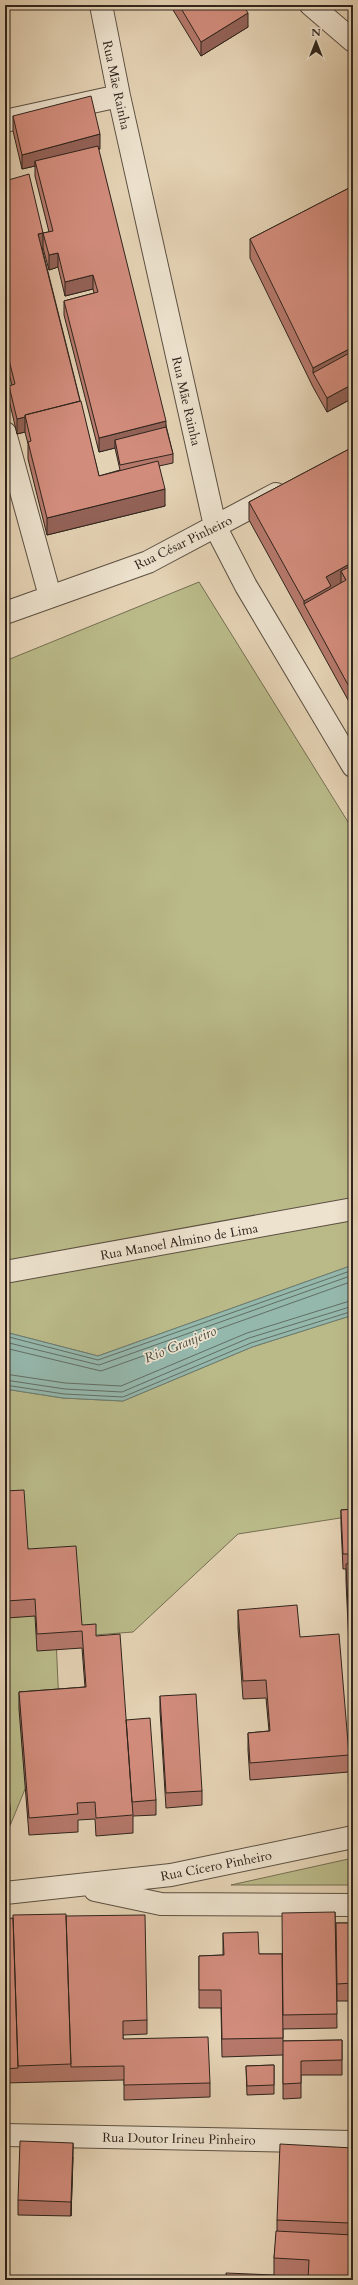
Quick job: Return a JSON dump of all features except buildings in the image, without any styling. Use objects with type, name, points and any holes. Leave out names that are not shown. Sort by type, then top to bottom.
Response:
[{"type":"street","name":"Rua Mãe Rainha","points":[[101,5],[119,96],[215,526],[246,586],[353,766]]},
{"type":"street","points":[[311,5],[353,41]]},
{"type":"street","points":[[5,121],[119,96]]},
{"type":"street","points":[[5,433],[50,596]]},
{"type":"street","name":"Rua César Pinheiro","points":[[5,614],[50,596],[148,562],[291,486]]},
{"type":"street","name":"Rua Manoel Almino de Lima","points":[[5,1272],[353,1209]]},
{"type":"street","name":"Rua Cícero Pinheiro","points":[[5,1894],[78,1887],[171,1875],[353,1837]]},
{"type":"street","name":"Rua Cícero Pinheiro","points":[[78,1887],[161,1904],[353,1905]]},
{"type":"street","name":"Rua Doutor Irineu Pinheiro","points":[[5,2134],[353,2142]]},
{"type":"green space","points":[[199,582],[353,830],[353,1265],[98,1356],[5,1332],[5,661]]},
{"type":"green space","points":[[353,1315],[353,1516],[238,1534],[133,1632],[56,1638],[59,1706],[5,1838],[5,1389],[63,1398],[123,1401],[252,1347]]},
{"type":"green space","points":[[353,1858],[353,1885],[231,1885]]},
{"type":"water","name":"Rio Granjeiro","points":[[353,1265],[353,1315],[252,1347],[123,1401],[63,1398],[5,1389],[5,1332],[98,1356]]}]
